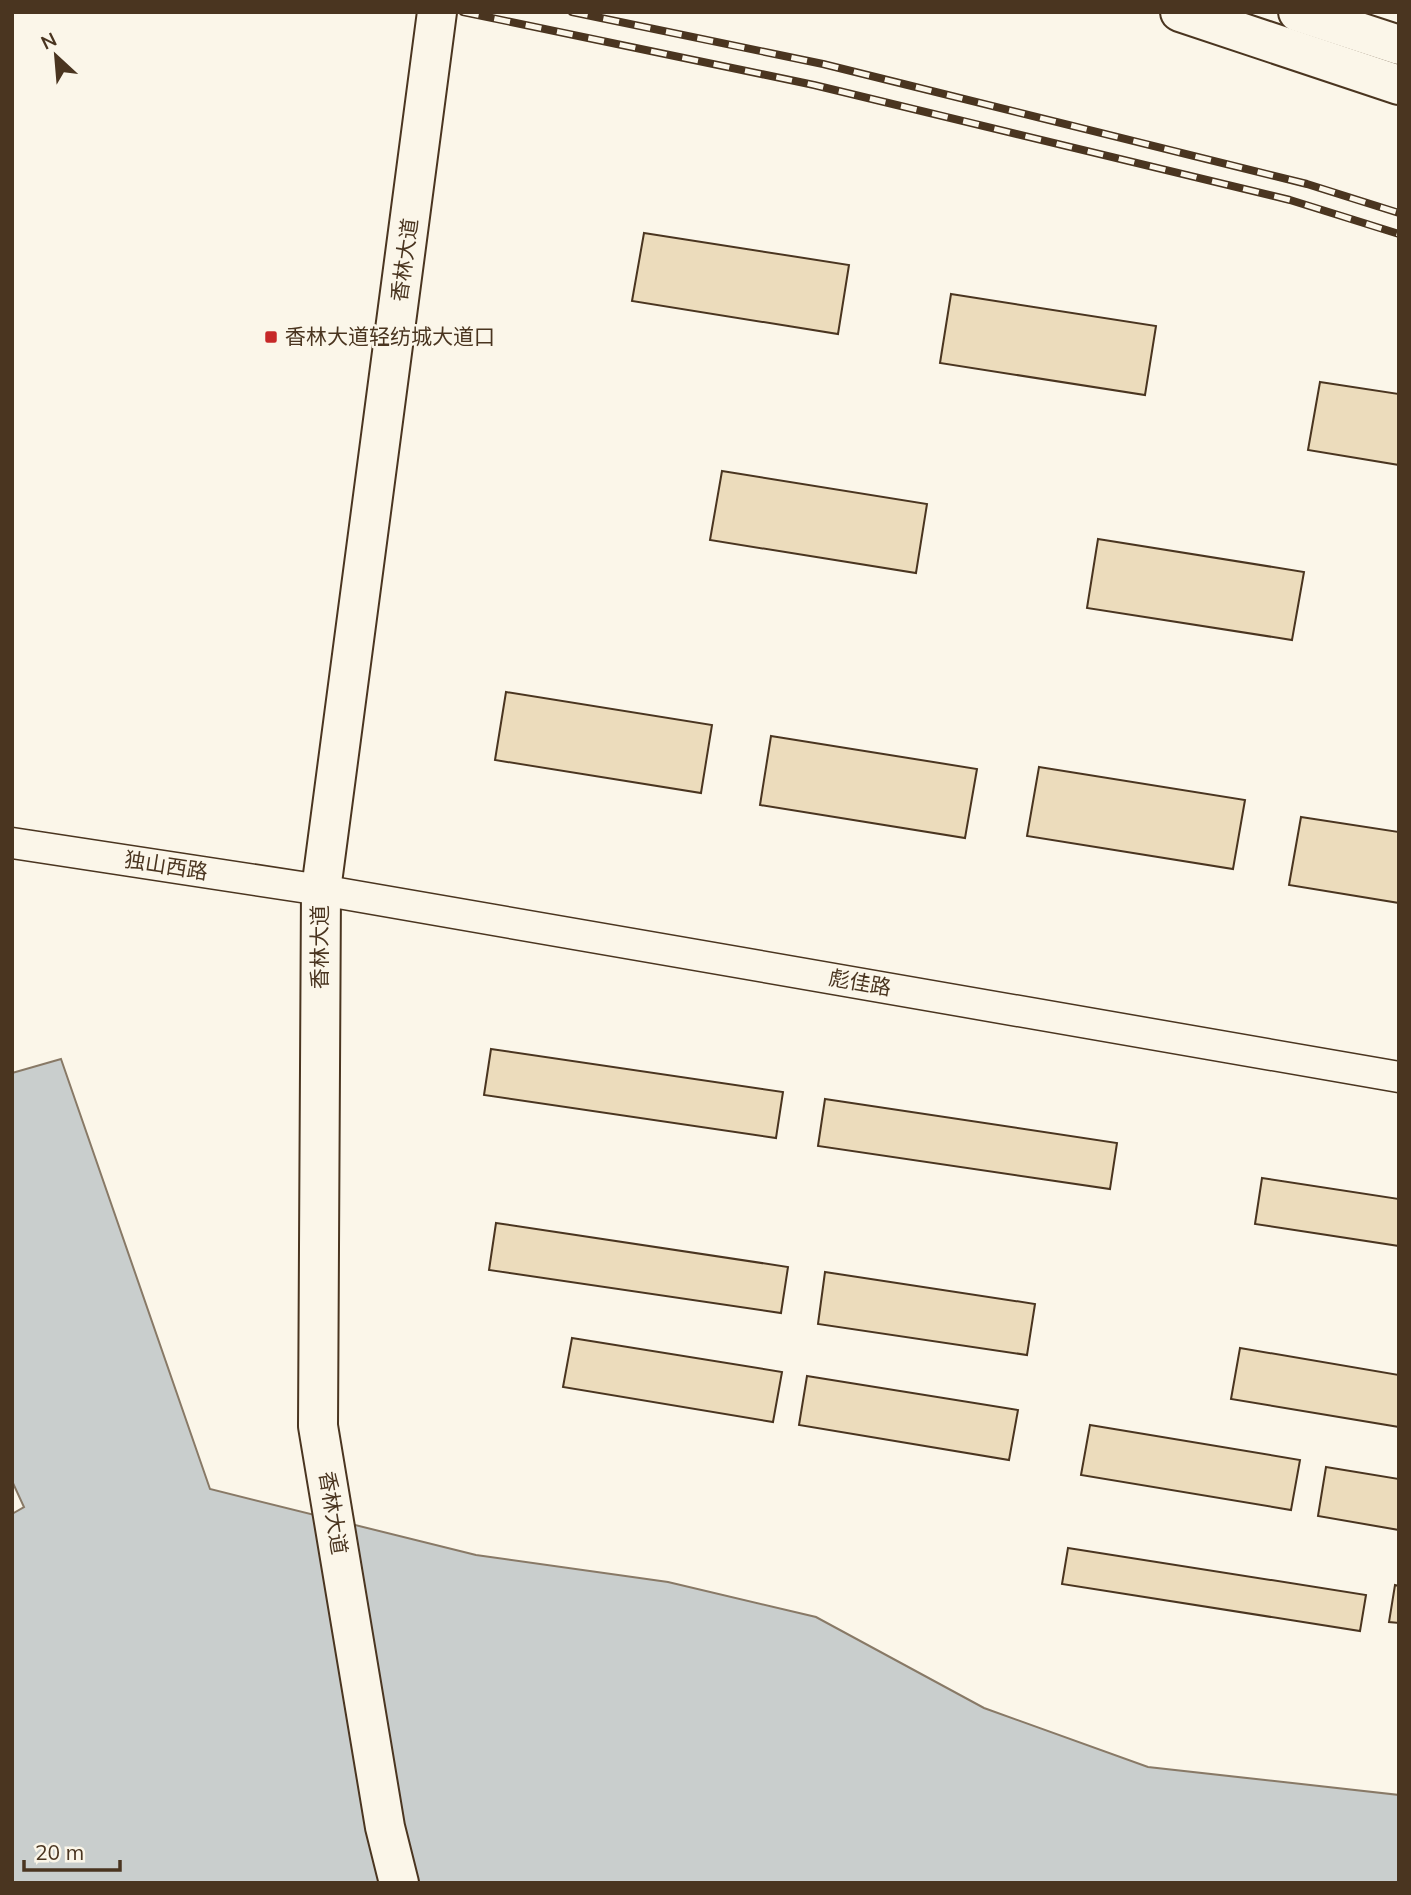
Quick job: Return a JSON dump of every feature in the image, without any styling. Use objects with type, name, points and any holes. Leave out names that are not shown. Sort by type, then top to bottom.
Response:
[{"type":"main road","name":"香林大道","points":[[399,1883],[385,1827],[318,1426],[321,890],[437,12]]},
{"type":"main road","points":[[1180,12],[1399,85]]},
{"type":"main road","points":[[1298,12],[1399,45]]},
{"type":"street","name":"独山西路","points":[[12,843],[321,890]]},
{"type":"street","name":"彪佳路","points":[[321,890],[1399,1077]]},
{"type":"shaded area","points":[[61,1059],[210,1489],[476,1555],[668,1582],[816,1617],[984,1708],[1148,1767],[1399,1795],[1399,1883],[12,1883],[12,1514],[24,1507],[12,1481],[12,1073]]},
{"type":"building","points":[[644,233],[849,265],[838,334],[632,301]]},
{"type":"building","points":[[951,294],[1156,326],[1145,395],[940,363]]},
{"type":"building","points":[[1320,382],[1399,394],[1399,465],[1308,450]]},
{"type":"building","points":[[722,471],[927,504],[916,573],[710,540]]},
{"type":"building","points":[[1098,539],[1304,572],[1292,640],[1087,608]]},
{"type":"building","points":[[506,692],[712,725],[701,793],[495,760]]},
{"type":"building","points":[[771,736],[977,769],[965,838],[760,805]]},
{"type":"building","points":[[1039,767],[1245,800],[1233,869],[1027,836]]},
{"type":"building","points":[[1301,817],[1399,832],[1399,903],[1289,885]]},
{"type":"building","points":[[491,1049],[783,1092],[776,1138],[484,1095]]},
{"type":"building","points":[[825,1099],[1117,1143],[1110,1189],[818,1146]]},
{"type":"building","points":[[1262,1178],[1399,1199],[1399,1246],[1255,1224]]},
{"type":"building","points":[[496,1223],[788,1267],[781,1313],[489,1270]]},
{"type":"building","points":[[825,1272],[1035,1304],[1027,1355],[818,1324]]},
{"type":"building","points":[[572,1338],[782,1372],[773,1422],[563,1387]]},
{"type":"building","points":[[1240,1348],[1399,1375],[1399,1427],[1231,1399]]},
{"type":"building","points":[[807,1376],[1018,1410],[1009,1460],[799,1425]]},
{"type":"building","points":[[1090,1425],[1300,1460],[1291,1510],[1081,1475]]},
{"type":"building","points":[[1326,1467],[1399,1479],[1399,1530],[1318,1516]]},
{"type":"building","points":[[1068,1548],[1366,1595],[1360,1631],[1062,1584]]},
{"type":"building","points":[[1395,1585],[1399,1586],[1399,1623],[1389,1622]]},
{"type":"railway","points":[[463,12],[814,85],[1290,200],[1399,234]]},
{"type":"railway","points":[[572,12],[823,64],[1307,184],[1399,213]]},
{"type":"place","name":"香林大道轻纺城大道口","points":[[271,337]]}]
